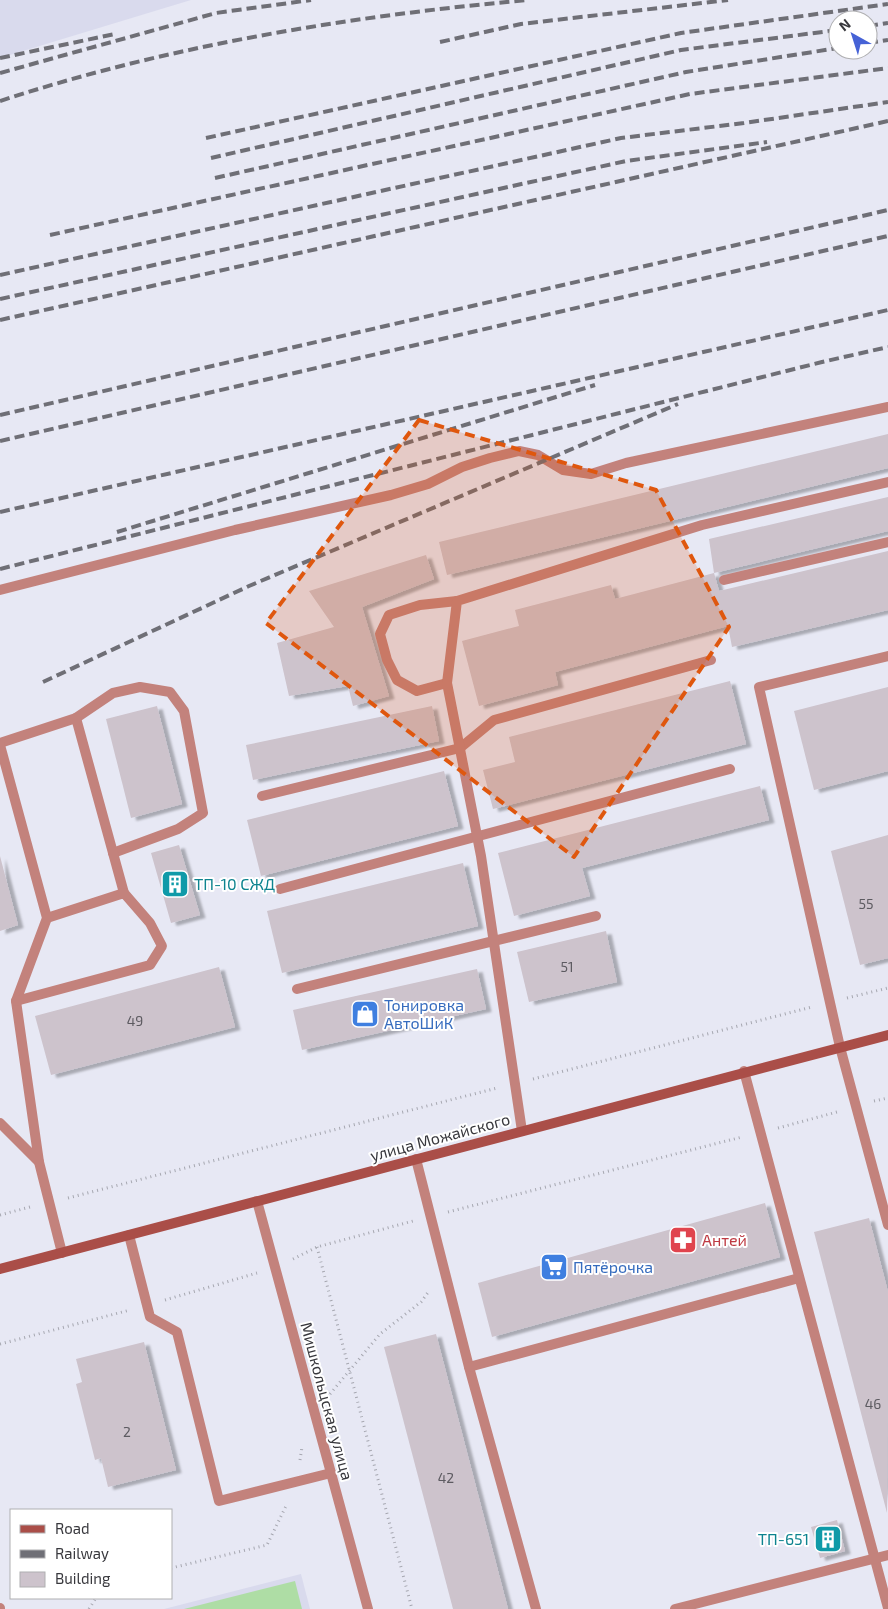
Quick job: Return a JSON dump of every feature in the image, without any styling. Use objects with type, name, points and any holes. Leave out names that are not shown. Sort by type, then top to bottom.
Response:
[{"type":"main road","name":"улица Можайского","points":[[0,1269],[888,1034]]},
{"type":"street","points":[[0,590],[234,530],[391,495],[428,484],[481,461],[519,451],[538,455],[563,470],[591,474],[626,463],[888,407]]},
{"type":"street","points":[[447,683],[417,691],[397,680],[387,660],[380,634],[389,615],[420,605],[457,601],[702,525],[888,482]]},
{"type":"street","points":[[724,580],[888,542]]},
{"type":"street","points":[[457,601],[447,683],[477,836],[522,1131]]},
{"type":"street","points":[[888,656],[759,687],[840,1047],[888,1225]]},
{"type":"street","points":[[262,796],[460,748],[494,720],[711,660]]},
{"type":"street","points":[[62,1252],[39,1162],[16,1000],[47,918],[0,744],[76,718],[113,693],[140,687],[170,692],[184,711],[203,813],[178,829],[113,853]]},
{"type":"street","points":[[16,1000],[150,965],[162,946],[150,923],[124,893],[76,718]]},
{"type":"street","points":[[280,888],[730,769]]},
{"type":"street","points":[[47,918],[124,893]]},
{"type":"street","points":[[297,988],[596,916]]},
{"type":"street","points":[[744,1071],[888,1608]]},
{"type":"street","points":[[0,1123],[39,1162]]},
{"type":"street","points":[[416,1159],[469,1366],[536,1609]]},
{"type":"street","name":"Мишкольцская улица","points":[[257,1201],[368,1609]]},
{"type":"street","points":[[130,1235],[150,1317],[177,1332],[220,1501],[331,1473]]},
{"type":"street","points":[[469,1366],[799,1278]]},
{"type":"street","points":[[675,1609],[888,1555]]},
{"type":"path","points":[[0,1215],[888,988]]},
{"type":"path","points":[[317,1247],[412,1609]]},
{"type":"highlighted area","points":[[419,420],[656,490],[729,627],[574,857],[266,623]]},
{"type":"shaded area","points":[[0,0],[191,0],[0,58]]},
{"type":"shaded area","points":[[301,1574],[310,1609],[164,1609]]},
{"type":"green space","points":[[295,1581],[302,1609],[184,1609]]},
{"type":"building","points":[[888,434],[888,468],[447,575],[439,542]]},
{"type":"building","points":[[888,497],[888,531],[714,573],[709,539]]},
{"type":"building","points":[[888,551],[888,610],[732,647],[728,626],[555,672],[558,685],[479,706],[462,641],[519,626],[515,610],[611,585],[615,599],[714,573],[719,591]]},
{"type":"building","points":[[426,555],[434,579],[362,607],[389,696],[353,706],[348,686],[289,696],[277,643],[334,627],[309,591]]},
{"type":"building","points":[[730,681],[746,744],[493,809],[483,770],[515,762],[509,737]]},
{"type":"building","points":[[888,687],[888,771],[814,790],[794,711]]},
{"type":"building","points":[[157,706],[182,804],[131,818],[106,719]]},
{"type":"building","points":[[432,706],[439,741],[253,780],[246,745]]},
{"type":"building","points":[[444,771],[458,826],[261,876],[247,820]]},
{"type":"building","points":[[760,786],[769,820],[582,868],[590,896],[514,916],[498,853]]},
{"type":"building","points":[[888,835],[888,958],[860,965],[831,851]]},
{"type":"building","name":"ТП-10 СЖД","points":[[179,845],[200,915],[171,923],[151,853]]},
{"type":"building","points":[[0,856],[18,925],[0,931]]},
{"type":"building","points":[[463,863],[478,926],[282,973],[267,911]]},
{"type":"building","points":[[606,931],[617,982],[529,1002],[517,952]]},
{"type":"building","points":[[219,967],[235,1027],[51,1075],[35,1016]]},
{"type":"building","points":[[477,969],[486,1009],[302,1050],[293,1010]]},
{"type":"building","points":[[765,1203],[780,1257],[492,1337],[478,1283]]},
{"type":"building","points":[[869,1218],[888,1292],[887,1513],[814,1232]]},
{"type":"building","points":[[436,1334],[508,1609],[453,1609],[384,1347]]},
{"type":"building","points":[[144,1342],[176,1470],[108,1487],[101,1458],[95,1460],[76,1384],[82,1382],[76,1359]]},
{"type":"building","name":"ТП-651","points":[[837,1520],[845,1551],[820,1558],[811,1527]]},
{"type":"railway","points":[[0,73],[216,13],[311,0]]},
{"type":"railway","points":[[0,101],[64,81],[130,64],[261,36],[394,15],[528,0]]},
{"type":"railway","points":[[440,42],[521,24],[728,0]]},
{"type":"railway","points":[[206,138],[681,33],[888,4]]},
{"type":"railway","points":[[878,24],[888,23]]},
{"type":"railway","points":[[211,158],[681,50],[828,31]]},
{"type":"railway","points":[[0,58],[115,34]]},
{"type":"railway","points":[[878,42],[888,40]]},
{"type":"railway","points":[[215,178],[686,72],[828,50]]},
{"type":"railway","points":[[50,235],[690,94],[888,68]]},
{"type":"railway","points":[[0,275],[621,138],[744,123],[888,102]]},
{"type":"railway","points":[[0,320],[888,121]]},
{"type":"railway","points":[[0,299],[626,161],[767,142]]},
{"type":"railway","points":[[0,415],[888,210]]},
{"type":"railway","points":[[0,441],[888,236]]},
{"type":"railway","points":[[0,512],[888,310]]},
{"type":"railway","points":[[0,569],[888,347]]},
{"type":"railway","points":[[117,532],[595,385]]},
{"type":"railway","points":[[43,682],[249,586],[678,404]]},
{"type":"place","name":"ТП-10 СЖД","points":[[175,884]]},
{"type":"place","name":"Тонировка АвтоШиК","points":[[365,1014]]},
{"type":"place","name":"Антей","points":[[683,1240]]},
{"type":"place","name":"Пятёрочка","points":[[554,1267]]},
{"type":"place","name":"ТП-651","points":[[828,1539]]}]
